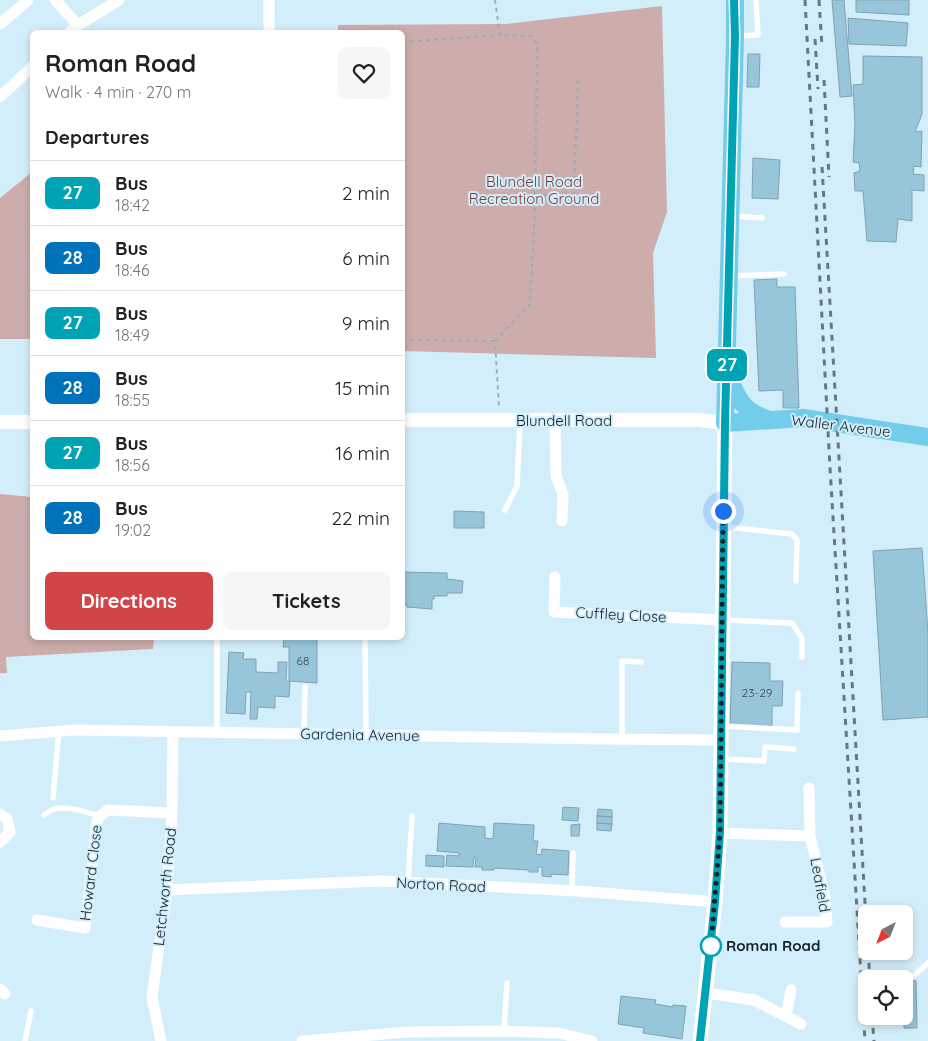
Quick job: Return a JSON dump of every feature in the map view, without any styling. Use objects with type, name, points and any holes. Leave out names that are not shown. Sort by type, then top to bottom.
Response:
[{"type":"main road","points":[[700,1041],[715,902],[720,832],[723,527],[735,36],[734,0]]},
{"type":"main road","points":[[727,373],[743,406],[752,413],[769,420]]},
{"type":"main road","name":"Waller Avenue","points":[[725,423],[802,418],[928,437]]},
{"type":"street","points":[[0,24],[28,0]]},
{"type":"street","points":[[55,0],[74,29],[113,1]]},
{"type":"street","points":[[269,0],[269,30]]},
{"type":"street","points":[[0,97],[30,69]]},
{"type":"street","name":"Blundell Road","points":[[405,420],[698,420],[725,423]]},
{"type":"street","points":[[555,421],[556,476],[563,494],[562,521]]},
{"type":"street","points":[[0,422],[30,422]]},
{"type":"street","name":"Cuffley Close","points":[[556,577],[554,612],[722,620]]},
{"type":"street","name":"Gardenia Avenue","points":[[0,736],[59,730],[622,740],[720,733]]},
{"type":"street","name":"Letchworth Road","points":[[161,1041],[152,997],[167,890],[172,813],[173,732]]},
{"type":"street","name":"Leafield","points":[[785,922],[827,922],[825,898],[810,836],[809,788]]},
{"type":"street","name":"Howard Close","points":[[37,920],[85,928],[97,821],[100,816],[108,810],[172,813]]},
{"type":"street","points":[[0,814],[8,820],[10,832],[0,842]]},
{"type":"street","name":"Leafield","points":[[720,832],[810,836]]},
{"type":"street","name":"Norton Road","points":[[167,890],[382,881],[572,891],[715,902]]},
{"type":"street","points":[[786,1016],[791,990]]},
{"type":"street","points":[[706,993],[754,1000],[801,1024]]},
{"type":"street","points":[[302,1041],[408,1032],[504,1031],[559,1033],[592,1041]]},
{"type":"lane","points":[[735,36],[758,35],[756,0]]},
{"type":"lane","points":[[731,216],[762,218]]},
{"type":"lane","points":[[729,276],[784,274]]},
{"type":"lane","points":[[505,510],[518,486],[520,421]]},
{"type":"lane","points":[[723,527],[792,534],[797,540],[796,581]]},
{"type":"lane","points":[[722,620],[792,623],[802,638],[802,657]]},
{"type":"lane","points":[[217,640],[217,733]]},
{"type":"lane","points":[[365,640],[366,736]]},
{"type":"lane","points":[[622,740],[622,661],[641,662]]},
{"type":"lane","points":[[304,734],[305,687]]},
{"type":"lane","points":[[720,733],[797,730],[798,693]]},
{"type":"lane","points":[[53,798],[59,730]]},
{"type":"lane","points":[[720,759],[764,761],[765,748],[794,749]]},
{"type":"lane","points":[[44,815],[58,808],[78,810],[100,816]]},
{"type":"lane","points":[[408,883],[412,816]]},
{"type":"lane","points":[[572,891],[573,853]]},
{"type":"lane","points":[[913,976],[928,963]]},
{"type":"lane","points":[[504,1031],[507,983]]},
{"type":"lane","points":[[25,1041],[31,1011]]},
{"type":"path","points":[[495,0],[500,36]]},
{"type":"path","points":[[405,42],[531,36],[537,43],[535,194],[530,304],[494,341],[405,340]]},
{"type":"path","points":[[535,194],[575,196],[578,81]]},
{"type":"path","points":[[494,341],[499,413]]},
{"type":"green space","name":"Blundell Road Recreation Ground","points":[[662,6],[667,212],[653,253],[656,358],[405,351],[405,30],[338,30],[338,25],[506,24]]},
{"type":"green space","points":[[30,174],[30,339],[0,339],[0,198]]},
{"type":"green space","points":[[0,494],[30,497],[30,640],[154,640],[153,649],[6,657],[7,673],[0,673]]},
{"type":"building","points":[[832,0],[844,0],[852,96],[840,97]]},
{"type":"building","points":[[856,0],[909,0],[909,15],[856,12]]},
{"type":"building","points":[[848,18],[908,23],[906,46],[849,44]]},
{"type":"building","points":[[748,54],[760,54],[759,87],[747,87]]},
{"type":"building","points":[[863,56],[922,57],[922,114],[915,132],[922,131],[921,167],[914,166],[913,174],[924,175],[924,191],[912,190],[912,221],[898,219],[896,242],[867,241],[863,191],[855,191],[854,173],[860,171],[859,163],[853,162],[855,124],[853,85],[863,84]]},
{"type":"building","points":[[753,158],[780,160],[778,199],[752,198]]},
{"type":"building","points":[[777,279],[777,287],[795,287],[799,408],[783,408],[783,390],[759,391],[754,280]]},
{"type":"building","points":[[454,511],[484,512],[484,528],[454,528]]},
{"type":"building","points":[[922,548],[928,633],[928,717],[883,720],[873,551]]},
{"type":"building","points":[[405,572],[447,573],[447,579],[463,581],[462,593],[447,593],[447,596],[434,596],[434,599],[432,599],[432,609],[407,607],[405,605]]},
{"type":"building","points":[[284,640],[317,640],[317,683],[289,681],[289,647],[283,647]]},
{"type":"building","points":[[229,652],[244,653],[243,659],[256,659],[256,672],[278,673],[278,662],[287,662],[286,681],[290,682],[289,697],[275,696],[275,708],[258,707],[257,719],[250,719],[251,692],[246,692],[245,714],[226,713]]},
{"type":"building","points":[[732,662],[770,663],[770,681],[783,681],[782,706],[772,706],[772,726],[730,725]]},
{"type":"building","points":[[563,807],[579,808],[578,821],[562,820]]},
{"type":"building","points":[[598,809],[612,810],[612,817],[597,816]]},
{"type":"building","points":[[597,816],[612,817],[612,824],[597,823]]},
{"type":"building","points":[[439,823],[485,827],[485,838],[493,839],[494,823],[534,825],[533,841],[538,841],[536,854],[541,855],[542,849],[569,851],[568,875],[551,874],[551,877],[542,876],[542,867],[538,867],[538,872],[494,868],[494,870],[482,870],[482,867],[475,867],[476,857],[474,857],[473,867],[446,866],[447,855],[459,856],[459,853],[437,851]]},
{"type":"building","points":[[597,823],[612,824],[611,831],[597,830]]},
{"type":"building","points":[[580,824],[579,836],[571,836],[571,825]]},
{"type":"building","points":[[426,855],[444,856],[444,867],[426,866]]},
{"type":"building","points":[[913,981],[916,981],[917,1028],[904,1028],[904,1025],[913,1025]]},
{"type":"building","points":[[621,996],[656,1000],[655,1004],[673,1007],[673,1005],[686,1006],[682,1039],[643,1033],[644,1028],[618,1024]]},
{"type":"railway","points":[[805,0],[830,468],[865,1041]]},
{"type":"railway","points":[[819,0],[822,47]]},
{"type":"railway","points":[[815,39],[818,89]]},
{"type":"railway","points":[[824,80],[829,177]]},
{"type":"railway","points":[[822,167],[865,905]]},
{"type":"railway","points":[[869,960],[869,970]]},
{"type":"railway","points":[[873,1025],[874,1041]]},
{"type":"bus line","name":"27","points":[[700,1041],[715,902],[720,832],[723,527],[735,36],[734,0]]},
{"type":"place","name":"Roman Road","points":[[711,946]]},
{"type":"route","points":[[711,946],[720,832],[723,511]]}]
